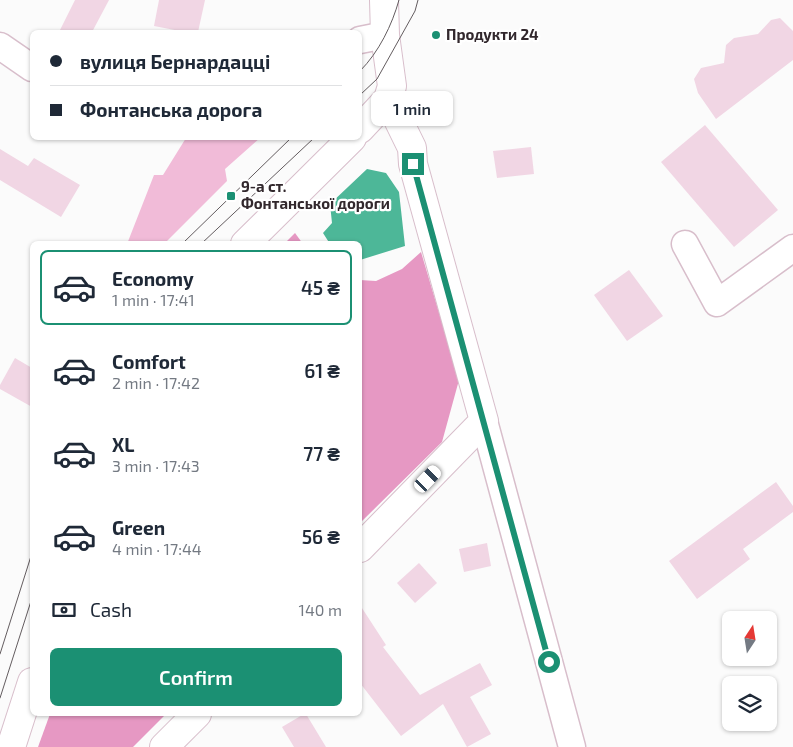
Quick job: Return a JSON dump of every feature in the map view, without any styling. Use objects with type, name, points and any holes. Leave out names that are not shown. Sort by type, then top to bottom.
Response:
[{"type":"main road","points":[[362,128],[388,99],[392,86],[373,38],[384,0]]},
{"type":"main road","points":[[362,546],[484,421],[413,164],[412,148],[388,99]]},
{"type":"main road","points":[[248,241],[350,140]]},
{"type":"main road","points":[[11,747],[30,688]]},
{"type":"main road","points":[[164,747],[195,716]]},
{"type":"street","points":[[0,46],[30,67]]},
{"type":"street","points":[[685,244],[717,303],[793,248]]},
{"type":"street","points":[[484,421],[572,747]]},
{"type":"shaded area","points":[[185,140],[258,140],[225,169],[227,181],[167,241],[128,241],[154,175],[163,175]]},
{"type":"shaded area","points":[[367,169],[386,173],[399,192],[405,246],[362,259],[362,241],[328,241],[323,233],[332,223],[330,204]]},
{"type":"shaded area","points":[[295,233],[301,241],[287,241]]},
{"type":"shaded area","points":[[421,252],[459,380],[442,442],[362,521],[362,280],[376,281],[402,269]]},
{"type":"shaded area","points":[[49,716],[164,716],[133,747],[38,747]]},
{"type":"building","points":[[75,0],[109,0],[93,30],[60,30]]},
{"type":"building","points":[[159,0],[205,0],[198,30],[175,30],[154,26]]},
{"type":"building","points":[[780,18],[793,31],[793,60],[716,119],[698,93],[694,79],[701,68],[724,63],[726,45],[734,38],[758,34],[771,20]]},
{"type":"building","points":[[705,125],[778,210],[734,247],[661,162]]},
{"type":"building","points":[[531,147],[534,174],[497,178],[493,151]]},
{"type":"building","points":[[0,149],[28,166],[34,158],[80,185],[61,217],[0,180]]},
{"type":"building","points":[[629,270],[663,316],[627,341],[594,295]]},
{"type":"building","points":[[15,358],[30,367],[30,406],[0,389],[0,385]]},
{"type":"building","points":[[776,482],[793,506],[793,512],[743,549],[750,559],[697,599],[669,561]]},
{"type":"building","points":[[487,543],[491,566],[464,572],[459,549]]},
{"type":"building","points":[[419,563],[437,583],[415,603],[397,583]]},
{"type":"building","points":[[362,608],[386,645],[383,647],[420,695],[480,663],[492,685],[470,697],[491,734],[467,747],[443,704],[401,736],[362,686]]},
{"type":"building","points":[[301,716],[307,716],[326,747],[294,747],[282,727]]},
{"type":"tram line","points":[[362,69],[384,38],[399,0]]},
{"type":"tram line","points":[[362,93],[377,79],[415,11],[418,0]]},
{"type":"tram line","points":[[185,241],[289,140]]},
{"type":"tram line","points":[[204,241],[312,140]]},
{"type":"tram line","points":[[0,654],[30,559]]},
{"type":"tram line","points":[[0,698],[30,604]]},
{"type":"place","name":"Продукти 24","points":[[436,35]]},
{"type":"place","name":"9-а ст. Фонтанської дороги","points":[[231,196]]},
{"type":"route","points":[[413,164],[549,662]]}]
